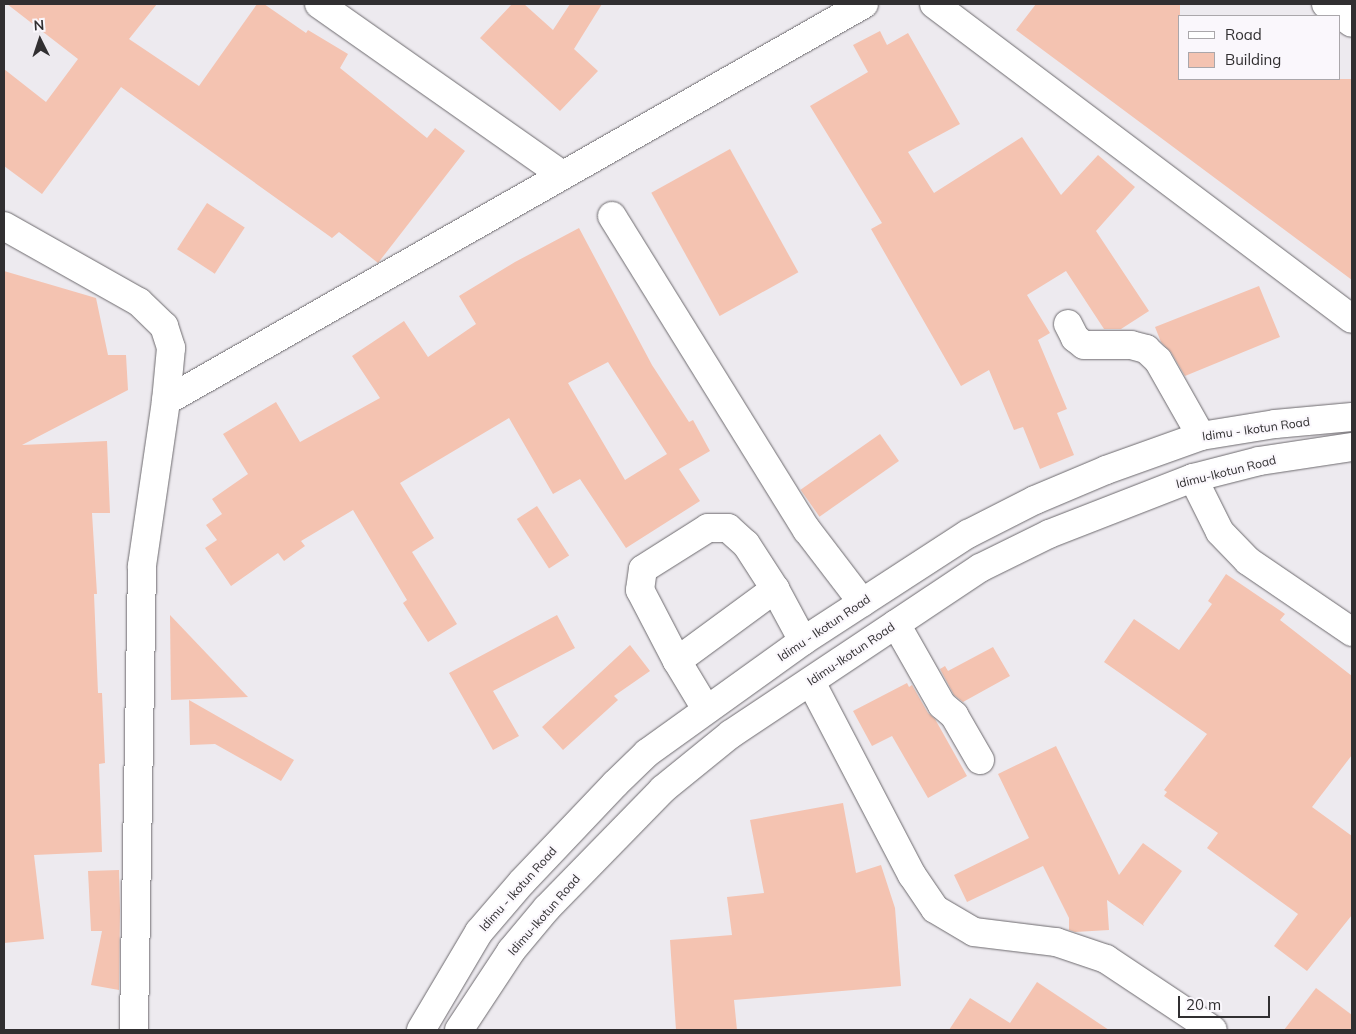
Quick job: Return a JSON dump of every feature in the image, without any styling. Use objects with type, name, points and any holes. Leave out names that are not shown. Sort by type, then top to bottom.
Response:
[{"type":"street","points":[[319,4],[561,174]]},
{"type":"street","points":[[166,401],[561,174],[864,4]]},
{"type":"street","points":[[934,4],[1277,260],[1352,319]]},
{"type":"street","points":[[1326,4],[1352,23]]},
{"type":"street","points":[[612,216],[807,530],[862,602]]},
{"type":"street","points":[[4,226],[139,302],[164,326],[172,348],[142,566],[134,1030]]},
{"type":"street","points":[[1068,324],[1076,338],[1084,345],[1131,345],[1146,349],[1158,360],[1201,436]]},
{"type":"street","name":"Idimu - Ikotun Road","points":[[421,1030],[479,932],[522,882],[647,752],[830,623],[968,534],[1035,500],[1106,470],[1201,436],[1275,424],[1352,416]]},
{"type":"street","name":"Idimu-Ikotun Road","points":[[459,1030],[511,951],[547,908],[662,789],[731,734],[980,568],[1049,534],[1193,478],[1259,461],[1352,448]]},
{"type":"street","points":[[1193,478],[1220,532],[1248,560],[1352,632]]},
{"type":"street","points":[[706,709],[676,661],[640,590],[643,569],[708,528],[728,528],[746,544],[774,588],[803,641]]},
{"type":"street","points":[[676,661],[774,588]]},
{"type":"street","points":[[830,623],[851,653]]},
{"type":"street","points":[[896,624],[942,705],[954,715],[980,760]]},
{"type":"street","points":[[811,682],[912,875],[935,909],[974,932],[1056,942],[1106,959],[1213,1030]]},
{"type":"building","points":[[7,4],[157,4],[129,39],[199,86],[257,4],[264,4],[306,33],[308,30],[348,54],[340,68],[427,138],[435,128],[465,151],[378,263],[339,232],[332,238],[121,87],[42,194],[4,166],[4,69],[46,102],[78,59]]},
{"type":"building","points":[[512,4],[524,4],[553,30],[570,4],[602,4],[574,49],[598,71],[560,111],[480,38]]},
{"type":"building","points":[[1036,4],[1180,4],[1180,15],[1178,15],[1178,80],[1352,79],[1352,280],[1016,30]]},
{"type":"building","points":[[880,31],[887,45],[908,33],[960,124],[908,152],[934,193],[1022,137],[1061,195],[1098,155],[1135,187],[1096,231],[1149,311],[1121,329],[1104,329],[1066,271],[1027,295],[1050,333],[1038,340],[1067,409],[1057,413],[1074,455],[1040,469],[1023,427],[1014,430],[989,370],[961,386],[871,229],[882,223],[810,106],[868,72],[853,45]]},
{"type":"building","points":[[730,149],[798,272],[720,316],[651,193]]},
{"type":"building","points":[[207,203],[245,228],[215,274],[177,249]]},
{"type":"building","points":[[579,228],[652,365],[689,422],[693,420],[710,451],[679,469],[700,501],[626,548],[580,479],[553,494],[509,418],[400,483],[434,538],[412,552],[457,624],[428,642],[403,603],[407,600],[353,510],[301,541],[305,546],[284,561],[278,553],[231,586],[205,548],[217,540],[206,525],[222,514],[212,499],[248,474],[223,434],[276,402],[300,442],[380,398],[352,356],[404,321],[428,357],[476,324],[459,296],[515,262]],"holes":[[[608,362],[667,454],[625,480],[568,383]]]},
{"type":"building","points":[[4,271],[96,298],[108,355],[126,355],[128,390],[22,445],[107,441],[110,513],[92,513],[97,594],[94,594],[98,693],[102,693],[105,763],[99,764],[102,852],[34,855],[44,939],[4,943]]},
{"type":"building","points":[[1259,286],[1280,337],[1185,376],[1171,352],[1161,342],[1155,327]]},
{"type":"building","points":[[880,434],[899,461],[819,517],[801,490]]},
{"type":"building","points":[[537,506],[569,555],[549,569],[517,519]]},
{"type":"building","points":[[1226,574],[1285,614],[1280,620],[1352,676],[1352,755],[1312,807],[1352,836],[1352,915],[1307,971],[1274,946],[1298,914],[1207,848],[1218,833],[1164,796],[1167,792],[1164,790],[1207,734],[1104,662],[1134,619],[1179,650],[1212,604],[1208,601]]},
{"type":"building","points":[[170,615],[248,697],[171,700]]},
{"type":"building","points":[[557,615],[575,648],[493,691],[519,736],[493,750],[449,673]]},
{"type":"building","points":[[630,645],[650,671],[614,696],[618,700],[563,750],[542,727]]},
{"type":"building","points":[[993,647],[1010,676],[963,702],[954,695],[940,669],[945,666],[948,671]]},
{"type":"building","points":[[907,683],[909,687],[912,685],[928,713],[935,719],[967,776],[928,798],[892,736],[872,746],[853,711]]},
{"type":"building","points":[[189,700],[294,760],[281,781],[215,744],[190,745]]},
{"type":"building","points":[[1056,746],[1119,875],[1143,843],[1182,871],[1143,924],[1144,926],[1107,900],[1109,930],[1075,932],[1069,930],[1069,918],[1043,866],[967,902],[954,875],[1029,838],[998,774]]},
{"type":"building","points":[[843,803],[856,873],[881,865],[895,908],[901,986],[734,1000],[737,1030],[676,1030],[670,940],[732,935],[727,897],[764,893],[750,820]]},
{"type":"building","points":[[119,870],[119,990],[91,985],[102,931],[91,931],[88,871]]},
{"type":"building","points":[[1037,982],[1109,1030],[949,1030],[970,998],[1010,1023]]},
{"type":"building","points":[[1316,988],[1352,1015],[1352,1030],[1284,1030]]}]
